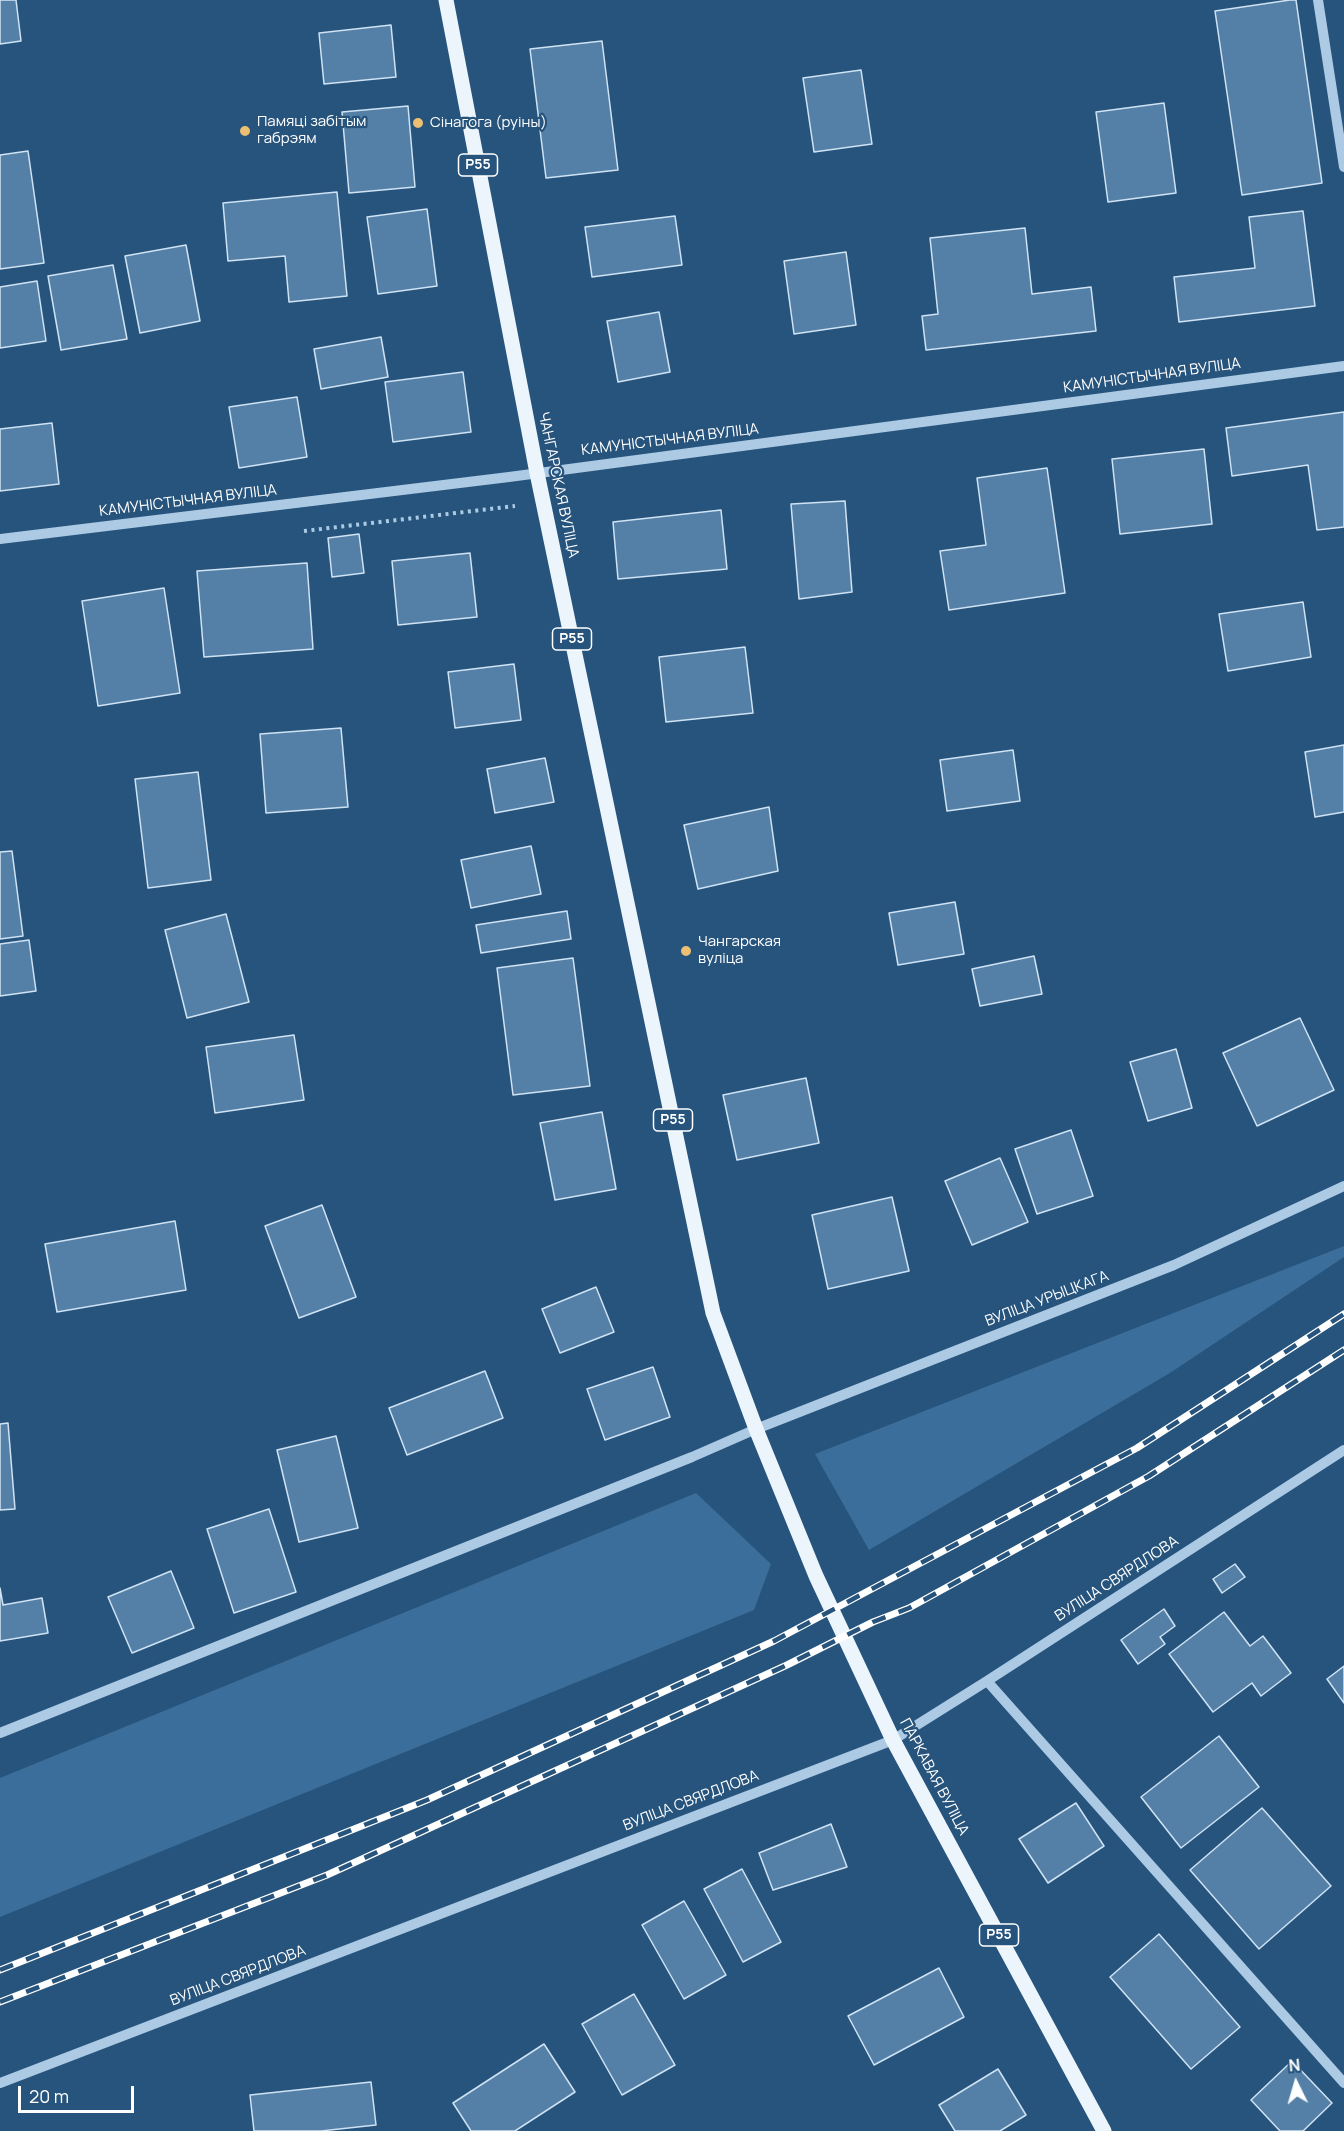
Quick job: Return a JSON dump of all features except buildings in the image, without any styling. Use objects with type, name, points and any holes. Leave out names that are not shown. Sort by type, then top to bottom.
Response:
[{"type":"main road","name":"ЧАНГАРСКАЯ ВУЛІЦА","points":[[446,0],[537,473],[713,1313],[756,1428]]},
{"type":"main road","name":"ПАРКАВАЯ ВУЛІЦА","points":[[756,1428],[816,1576],[893,1740],[1101,2130]]},
{"type":"street","points":[[1318,0],[1344,167]]},
{"type":"street","name":"КАМУНІСТЫЧНАЯ ВУЛІЦА","points":[[0,539],[537,473],[1344,366]]},
{"type":"street","name":"ВУЛІЦА УРЫЦКАГА","points":[[756,1428],[1174,1265],[1344,1186]]},
{"type":"street","points":[[0,1733],[692,1457],[756,1428]]},
{"type":"street","name":"ВУЛІЦА СВЯРДЛОВА","points":[[0,2083],[893,1740],[1344,1450]]},
{"type":"street","points":[[987,1681],[1344,2084]]},
{"type":"shaded area","points":[[1344,1246],[1344,1257],[1170,1373],[869,1550],[815,1454]]},
{"type":"shaded area","points":[[696,1493],[771,1564],[754,1610],[0,1917],[0,1778]]},
{"type":"railway","points":[[0,1970],[427,1800],[774,1641],[1137,1448],[1344,1314]]},
{"type":"railway","points":[[0,2002],[327,1875],[787,1665],[873,1622],[909,1608],[1149,1476],[1344,1350]]},
{"type":"place","name":"Сінагога (руіны)","points":[[418,123]]},
{"type":"place","name":"Памяці забітым габрэям","points":[[245,131]]},
{"type":"place","name":"Чангарская вуліца","points":[[686,951]]}]
